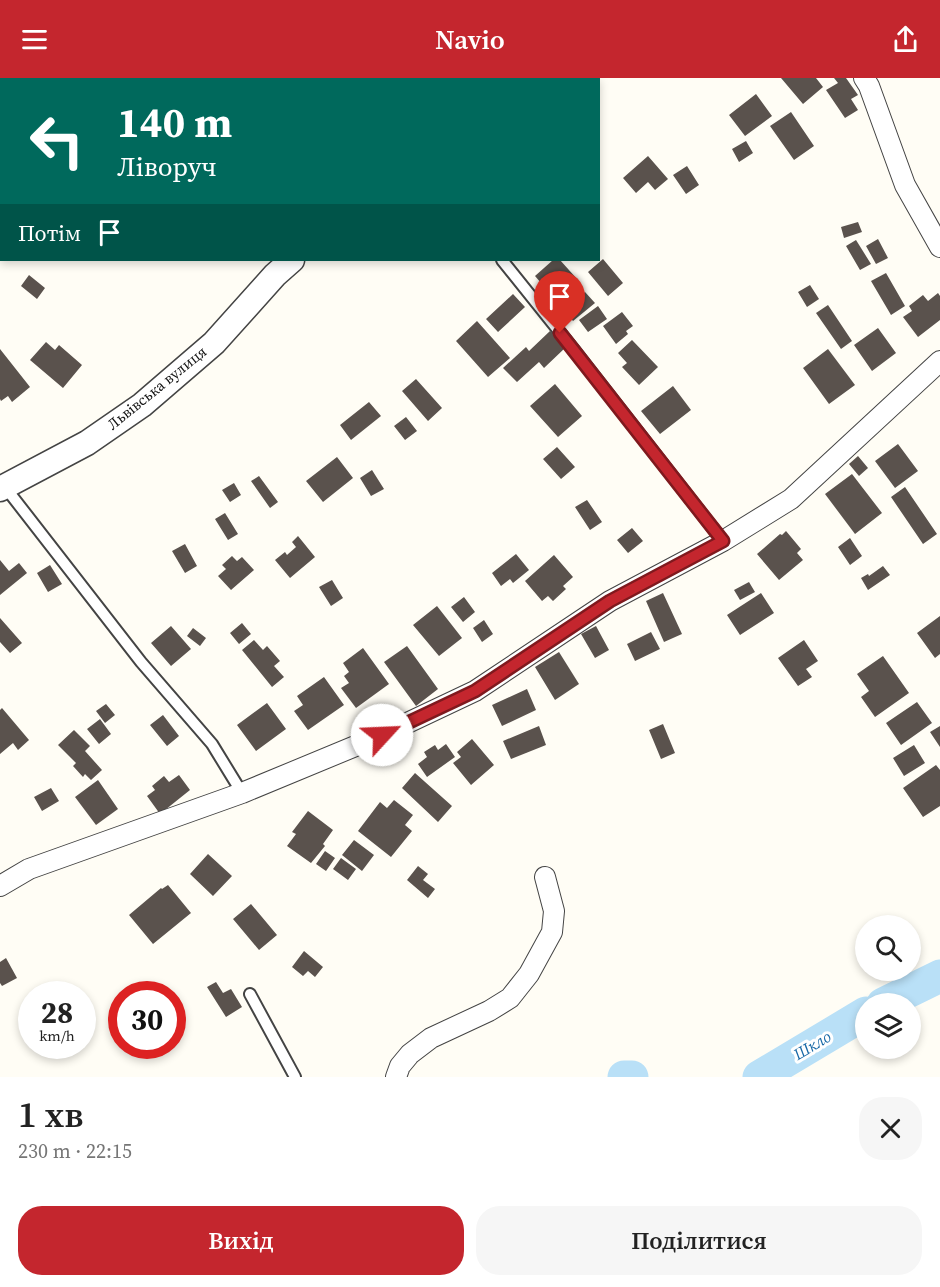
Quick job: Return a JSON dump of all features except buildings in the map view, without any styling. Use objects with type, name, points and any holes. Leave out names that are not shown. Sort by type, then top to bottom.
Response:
[{"type":"street","points":[[864,78],[869,86],[905,185],[940,247]]},
{"type":"street","name":"Львівська вулиця","points":[[3,488],[87,442],[142,405],[214,343],[275,275],[291,261]]},
{"type":"street","points":[[0,886],[29,869],[242,793],[382,735],[475,691],[610,601],[723,541],[791,499],[940,361]]},
{"type":"street","points":[[396,1077],[400,1066],[410,1054],[431,1038],[489,1011],[510,998],[529,974],[552,932],[554,911],[545,877]]},
{"type":"lane","points":[[503,261],[723,541]]},
{"type":"lane","points":[[3,488],[141,662],[212,744],[242,793]]},
{"type":"lane","points":[[250,994],[295,1077]]},
{"type":"waterway","name":"Шкло","points":[[905,993],[940,976]]},
{"type":"waterway","name":"Шкло","points":[[759,1077],[855,1020]]},
{"type":"waterway","name":"Шкло","points":[[624,1077],[632,1077]]},
{"type":"route","points":[[382,735],[475,691],[610,601],[723,541],[560,333]]}]
